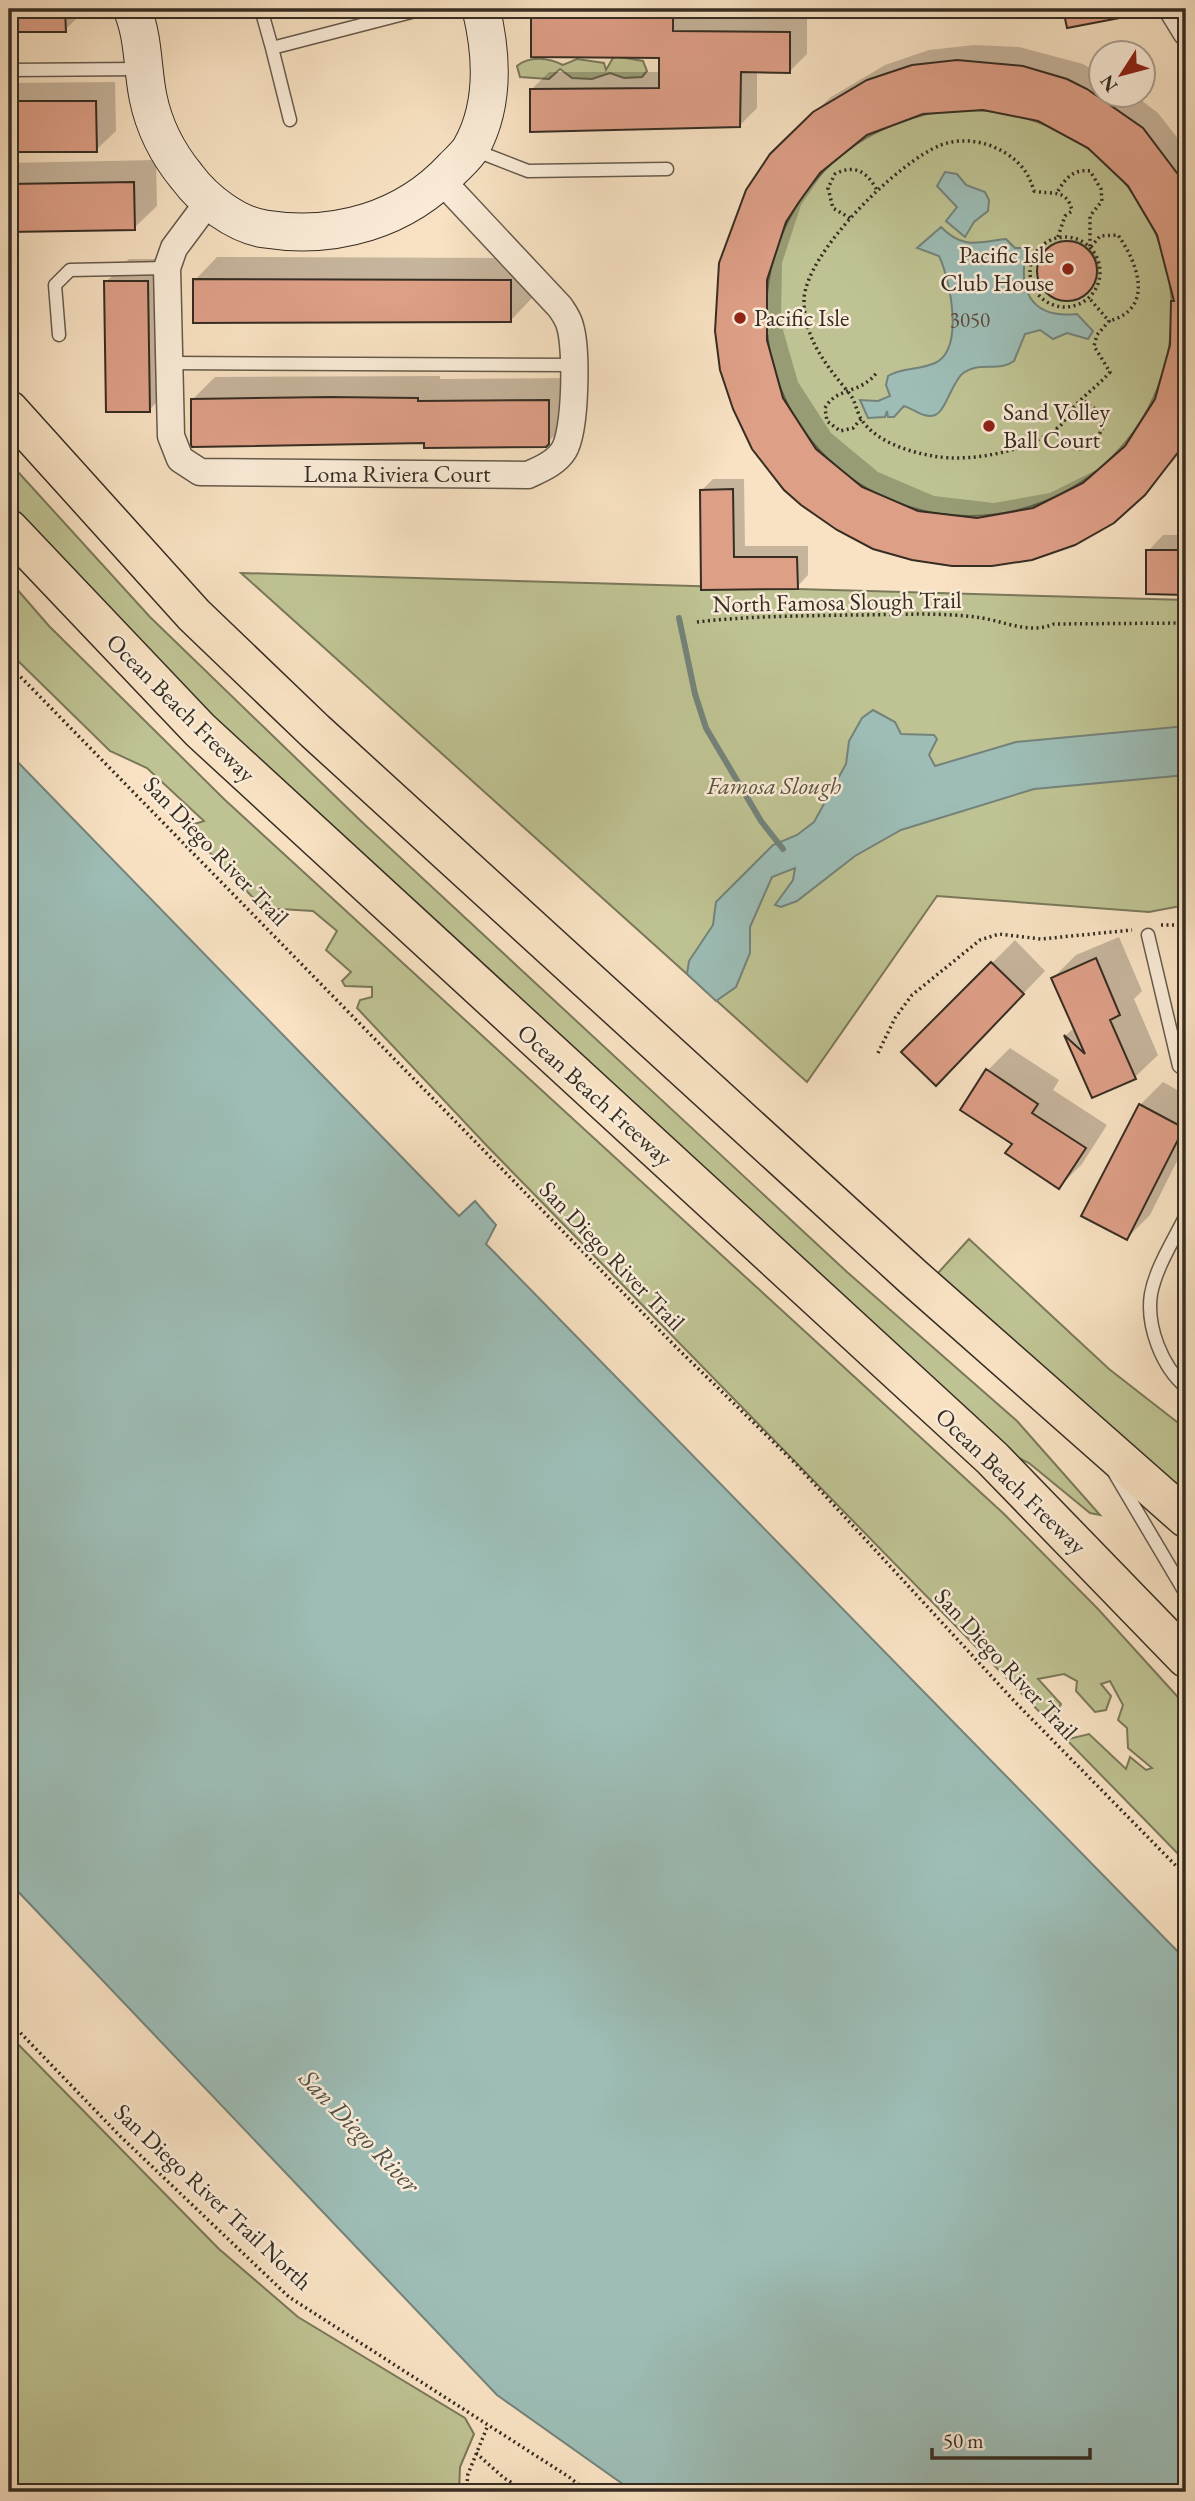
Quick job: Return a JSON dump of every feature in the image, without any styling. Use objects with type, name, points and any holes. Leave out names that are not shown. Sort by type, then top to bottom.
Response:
[{"type":"highway","points":[[9,410],[64,475],[194,615],[315,731],[1093,1438],[1186,1518]]},
{"type":"highway","name":"Ocean Beach Freeway","points":[[9,529],[200,730],[992,1458],[1186,1658]]},
{"type":"street","points":[[132,9],[140,28],[148,96],[156,125],[170,154],[209,201],[264,229],[353,228],[398,212],[442,181],[470,149],[482,119],[489,83],[490,46],[481,9]]},
{"type":"street","points":[[1172,9],[1186,32]]},
{"type":"street","name":"Loma Riviera Court","points":[[209,201],[174,247],[167,268],[168,363],[173,448],[180,459],[200,472],[528,475],[550,464],[564,450],[569,433],[573,365],[567,316],[442,181]]},
{"type":"lane","points":[[261,9],[290,120]]},
{"type":"lane","points":[[272,48],[423,9]]},
{"type":"lane","points":[[9,70],[146,69]]},
{"type":"lane","points":[[470,149],[528,171],[667,169]]},
{"type":"lane","points":[[59,335],[55,285],[70,270],[167,268]]},
{"type":"lane","points":[[168,363],[573,365]]},
{"type":"lane","points":[[1147,930],[1179,1066],[1186,1071]]},
{"type":"lane","points":[[1186,1216],[1151,1296],[1157,1343],[1166,1363],[1186,1387]]},
{"type":"lane","points":[[1093,1438],[1186,1594]]},
{"type":"path","points":[[1058,237],[1065,216],[1072,211],[1066,198],[1058,191],[1034,191],[1024,167],[1012,157],[989,144],[965,141],[940,145],[926,152],[898,171],[850,218],[832,239],[810,275],[804,299],[813,344],[847,391],[861,419],[874,434],[888,441],[946,458],[1018,447],[1055,429],[1110,372],[1094,346],[1097,335],[1109,321],[1128,315],[1137,302],[1139,293],[1134,268],[1118,235],[1100,236],[1090,248]]},
{"type":"path","points":[[850,218],[833,208],[828,188],[835,174],[855,169],[866,173],[878,192]]},
{"type":"path","points":[[1058,191],[1069,175],[1079,170],[1090,172],[1101,189],[1102,201],[1090,216],[1090,248],[1098,263],[1100,275],[1088,298],[1067,307],[1045,301],[1031,282],[1032,259],[1047,241],[1058,237],[1075,238],[1090,248]]},
{"type":"path","points":[[1088,298],[1109,321]]},
{"type":"path","points":[[861,419],[846,431],[840,431],[827,421],[824,414],[829,400],[847,391],[864,387],[878,371]]},
{"type":"path","points":[[1055,429],[1069,446],[1078,450],[1095,443],[1103,427],[1094,408],[1082,400]]},
{"type":"path","name":"North Famosa Slough Trail","points":[[696,622],[738,617],[908,613],[978,617],[1007,625],[1044,628],[1054,624],[1186,623]]},
{"type":"path","name":"San Diego River Trail","points":[[9,665],[677,1348],[796,1464],[1016,1703],[1186,1876]]},
{"type":"path","points":[[878,1053],[895,1018],[912,995],[980,940],[999,934],[1041,939],[1186,925]]},
{"type":"path","name":"San Diego River Trail North","points":[[9,2021],[120,2136],[289,2297],[588,2492]]},
{"type":"path","points":[[466,2492],[475,2452],[488,2425]]},
{"type":"path","points":[[475,2452],[504,2477],[527,2492]]},
{"type":"green space","points":[[614,56],[643,61],[647,71],[642,77],[624,78],[610,73],[592,79],[572,78],[560,69],[549,79],[520,77],[517,66],[534,59],[546,59],[563,65],[577,59],[604,63],[606,70]]},
{"type":"green space","points":[[969,110],[1009,114],[1065,134],[1098,156],[1126,184],[1148,217],[1163,254],[1172,313],[1168,353],[1148,409],[1126,442],[1098,470],[1065,492],[1028,507],[969,516],[929,512],[873,492],[840,470],[812,442],[790,409],[775,372],[766,313],[770,273],[790,217],[812,184],[840,156],[873,134],[910,119]]},
{"type":"green space","points":[[9,462],[150,617],[363,823],[847,1272],[1017,1421],[1100,1515],[1090,1513],[1029,1463],[1005,1451],[277,784],[66,569],[9,503]]},
{"type":"green space","name":"Famosa Slough","points":[[241,573],[1186,600],[1186,905],[1149,912],[937,896],[807,1082]]},
{"type":"green space","points":[[9,580],[49,626],[225,800],[1003,1513],[1098,1609],[1186,1706],[1186,1862],[489,1148],[357,1008],[360,1000],[372,997],[372,987],[345,986],[342,981],[351,972],[326,950],[337,931],[313,911],[263,908],[185,827],[204,821],[147,768],[110,751],[9,652]],"holes":[[[1064,1674],[1077,1681],[1076,1691],[1095,1712],[1106,1710],[1111,1696],[1101,1684],[1110,1681],[1123,1705],[1118,1720],[1127,1728],[1128,1748],[1152,1768],[1146,1770],[1130,1757],[1126,1769],[1089,1734],[1069,1739],[1051,1720],[1061,1704],[1038,1679]]]},
{"type":"green space","points":[[969,1239],[1109,1369],[1186,1429],[1186,1494],[938,1273]]},
{"type":"green space","points":[[9,2035],[219,2249],[298,2317],[465,2418],[474,2434],[460,2467],[459,2492],[9,2492]]},
{"type":"water","points":[[945,172],[957,174],[966,185],[985,192],[989,200],[988,211],[974,222],[965,237],[946,221],[957,207],[937,186]]},
{"type":"water","points":[[941,227],[964,242],[1006,239],[1015,248],[1027,248],[1024,276],[1031,298],[1048,312],[1077,314],[1093,331],[1088,339],[1067,333],[1053,339],[1040,330],[1025,334],[1014,361],[1002,366],[975,368],[962,374],[939,413],[923,415],[904,406],[894,417],[888,417],[887,411],[885,417],[868,418],[860,400],[878,401],[890,396],[886,385],[888,376],[935,363],[944,355],[950,344],[952,313],[943,267],[939,256],[917,248]]},
{"type":"water","points":[[873,710],[895,722],[901,734],[934,735],[937,739],[929,755],[935,766],[1016,742],[1186,726],[1186,775],[1034,789],[901,830],[855,856],[797,901],[781,907],[775,905],[793,880],[795,868],[772,877],[750,927],[750,953],[736,987],[716,1001],[687,974],[689,961],[713,925],[716,902],[773,845],[797,835],[814,822],[846,764],[849,741],[862,718]]},
{"type":"water","name":"San Diego River","points":[[9,753],[459,1216],[475,1201],[496,1225],[486,1244],[1186,1960],[1186,2492],[634,2492],[497,2395],[9,1882]]},
{"type":"building","points":[[9,9],[65,9],[66,32],[9,32]]},
{"type":"building","points":[[1063,9],[1124,9],[1125,17],[1067,28]]},
{"type":"building","points":[[531,14],[673,16],[673,31],[790,32],[790,73],[741,72],[740,127],[530,132],[530,89],[659,88],[659,58],[531,57]]},
{"type":"building","name":"Pacific Isle","points":[[957,60],[1023,66],[1067,79],[1086,88],[1086,108],[1114,108],[1143,128],[1186,185],[1186,442],[1145,495],[1114,523],[1075,545],[1032,560],[992,566],[952,566],[912,560],[873,549],[837,530],[784,490],[752,449],[733,409],[720,370],[715,331],[719,263],[746,190],[770,154],[813,112],[867,80],[912,65]],"holes":[[[983,110],[1038,121],[1088,148],[1128,186],[1157,235],[1174,301],[1171,301],[1170,345],[1155,399],[1125,446],[1083,483],[1033,508],[977,518],[918,511],[862,487],[816,449],[783,398],[767,340],[767,280],[786,222],[799,202],[820,173],[867,135],[923,114]]]},
{"type":"building","points":[[9,101],[96,101],[97,152],[9,152]]},
{"type":"building","points":[[134,182],[135,230],[9,232],[9,184]]},
{"type":"building","name":"Pacific Isle Club House","points":[[1061,241],[1073,241],[1092,254],[1097,271],[1095,283],[1084,296],[1073,301],[1061,301],[1042,288],[1037,277],[1037,265],[1050,246]]},
{"type":"building","points":[[193,279],[511,280],[511,322],[193,323]]},
{"type":"building","points":[[104,281],[148,281],[150,412],[106,412]]},
{"type":"building","points":[[418,398],[418,401],[549,400],[549,444],[546,447],[424,448],[424,443],[191,445],[191,399]]},
{"type":"building","points":[[733,489],[734,557],[797,557],[798,589],[701,590],[700,490]]},
{"type":"building","points":[[1146,550],[1186,550],[1186,595],[1146,594]]},
{"type":"building","points":[[1096,958],[1120,1015],[1110,1020],[1136,1079],[1092,1098],[1064,1035],[1085,1054],[1051,978]]},
{"type":"building","points":[[991,962],[1024,994],[936,1086],[901,1052]]},
{"type":"building","points":[[986,1069],[1038,1104],[1032,1113],[1086,1148],[1059,1189],[1005,1153],[1012,1144],[960,1110]]},
{"type":"building","points":[[1139,1104],[1184,1128],[1127,1240],[1081,1216]]},
{"type":"waterway","points":[[679,618],[695,694],[706,728],[761,821],[783,849]]},
{"type":"place","name":"Pacific Isle Club House","points":[[1068,269]]},
{"type":"place","name":"Pacific Isle","points":[[740,318]]},
{"type":"place","name":"Sand Volley Ball Court","points":[[989,426]]}]
